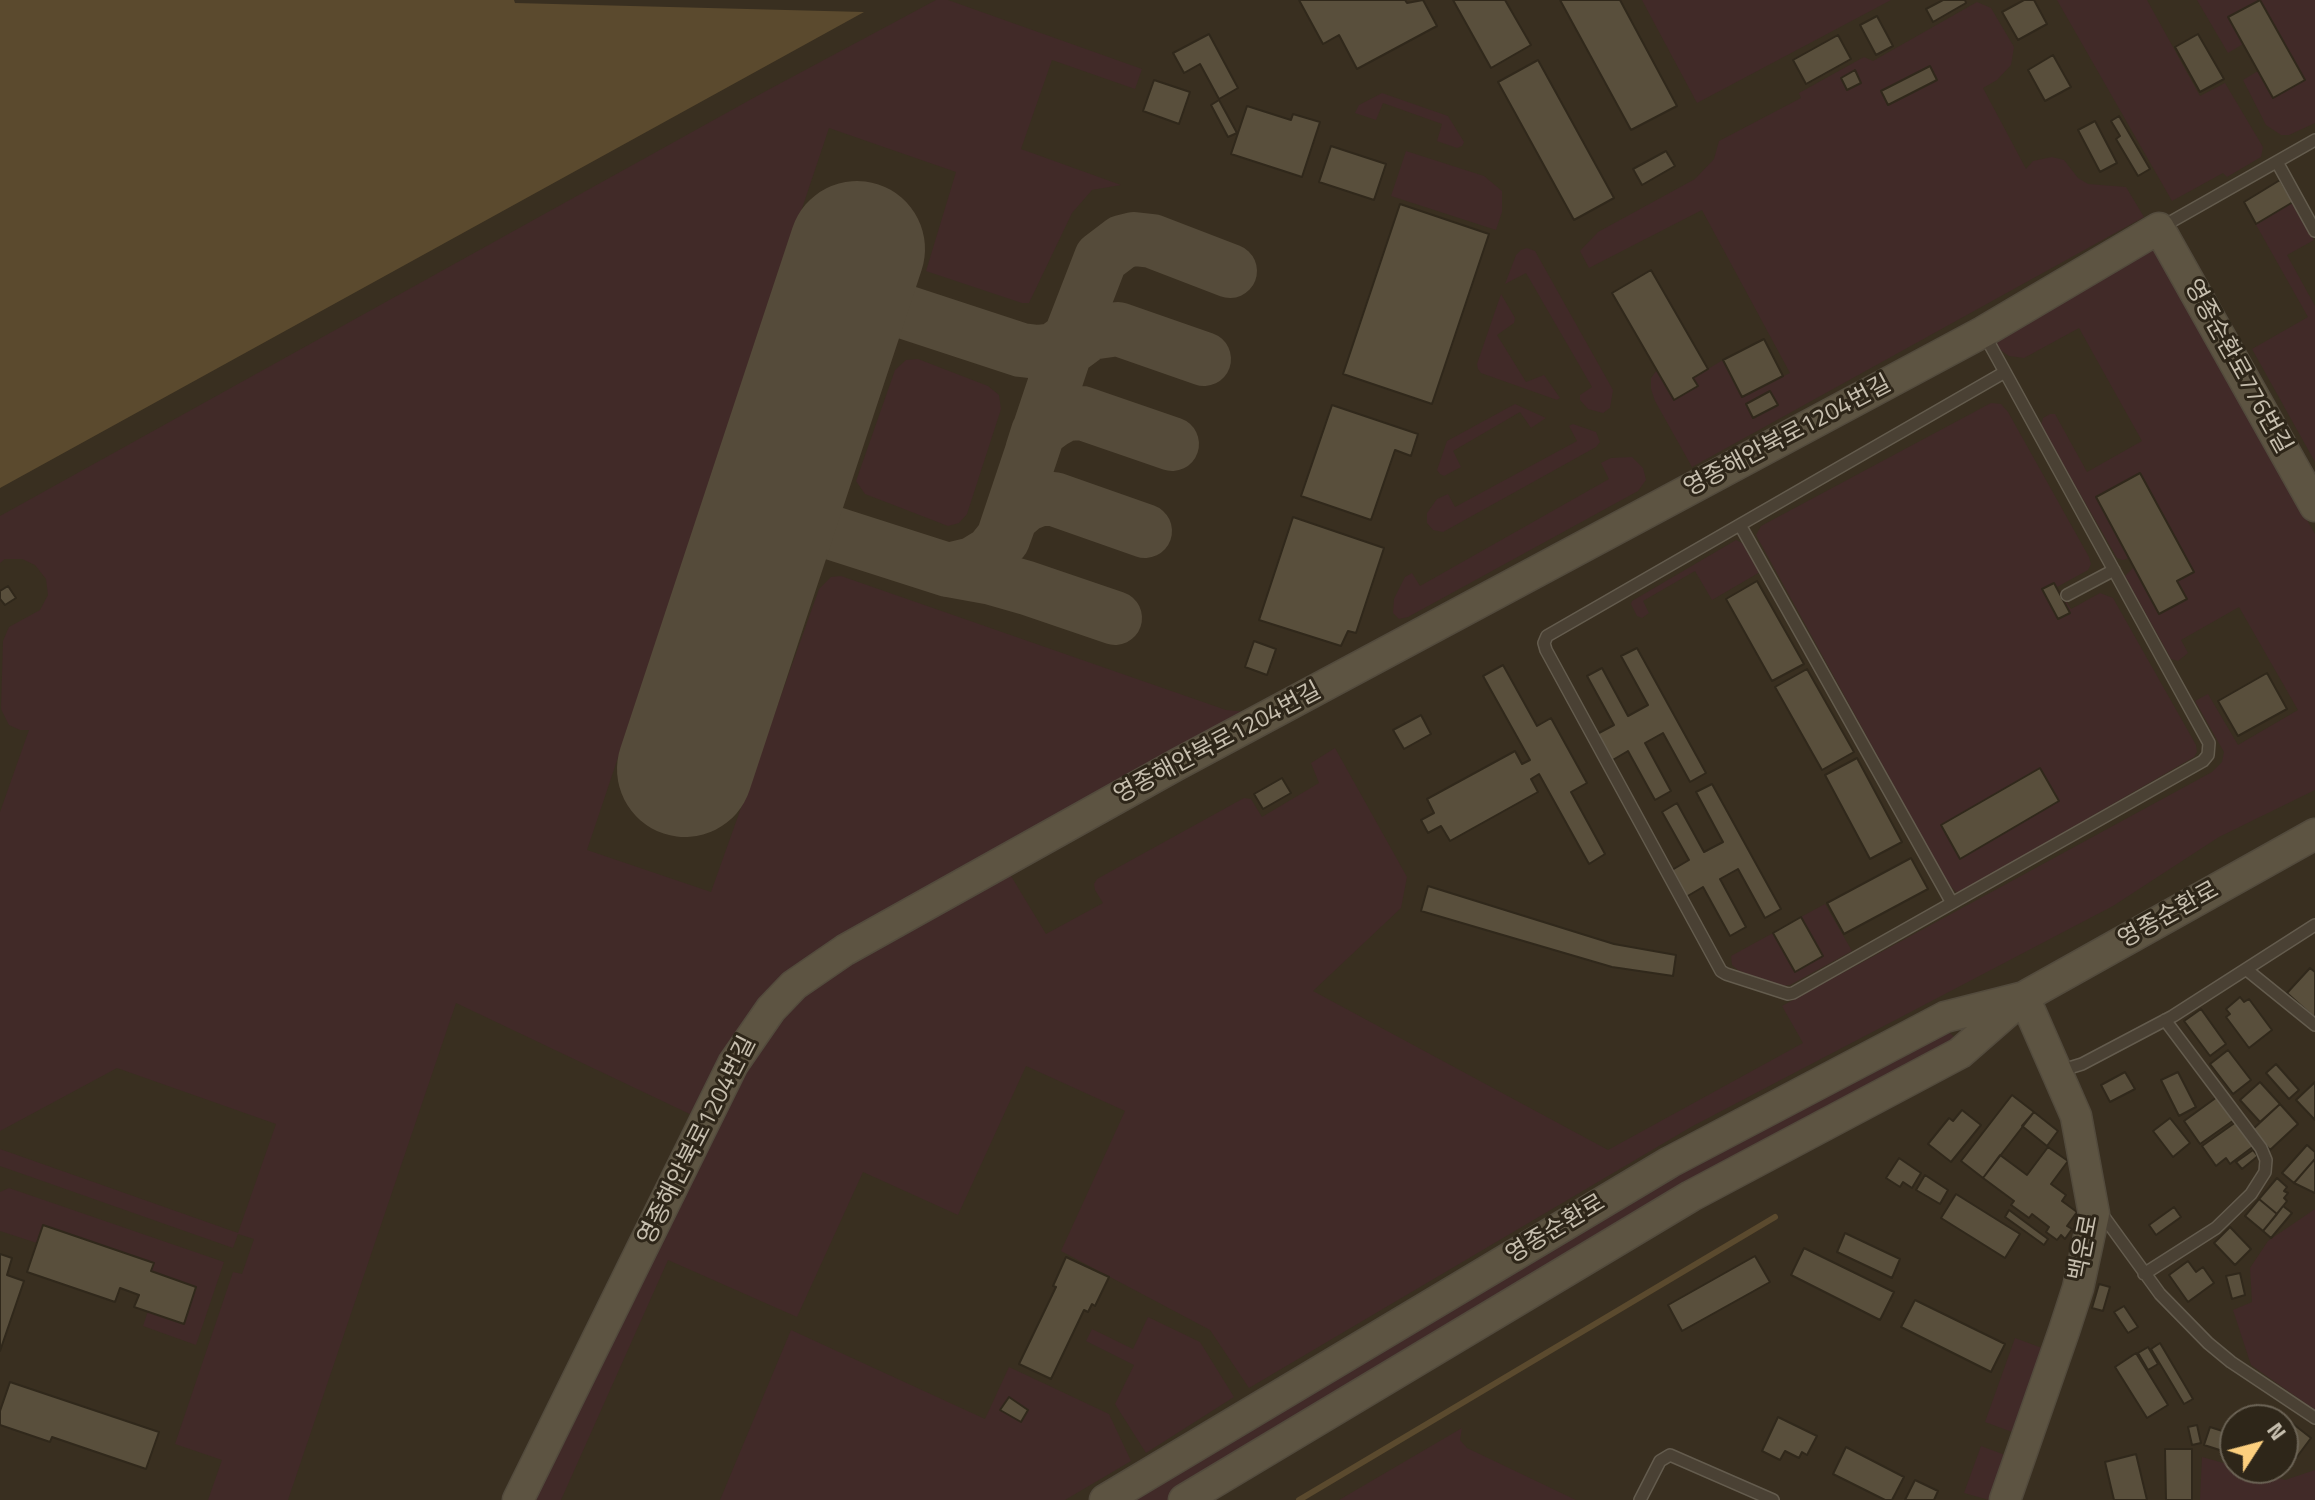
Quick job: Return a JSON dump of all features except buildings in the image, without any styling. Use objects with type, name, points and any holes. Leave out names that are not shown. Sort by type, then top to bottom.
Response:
[{"type":"street","name":"영종해안북로1204번길","points":[[518,1500],[733,1064],[762,1021],[794,985],[845,950],[1176,765],[1983,332],[2159,228]]},
{"type":"street","name":"영종순환로776번길","points":[[2159,228],[2315,506]]},
{"type":"street","name":"영종순환로","points":[[1184,1500],[1691,1196],[1960,1053],[2024,997],[2315,834]]},
{"type":"street","name":"영종순환로","points":[[1105,1500],[1670,1162],[1945,1017],[2024,997]]},
{"type":"street","name":"백운로","points":[[2005,1500],[2078,1288],[2093,1230],[2094,1203],[2076,1116],[2024,997]]},
{"type":"lane","points":[[2159,228],[2315,140]]},
{"type":"lane","points":[[2277,162],[2315,231]]},
{"type":"lane","points":[[1983,332],[2114,570],[2209,743],[2208,755],[2203,761],[1793,993],[1788,994],[1721,971],[1544,643],[1547,636],[2005,372]]},
{"type":"lane","points":[[1740,525],[1952,903]]},
{"type":"lane","points":[[2067,595],[2114,570]]},
{"type":"lane","points":[[2055,1067],[2069,1068],[2082,1064],[2165,1020],[2315,925]]},
{"type":"lane","points":[[2247,970],[2315,1025]]},
{"type":"lane","points":[[2144,1274],[2216,1228],[2251,1194],[2265,1172],[2266,1160],[2261,1148],[2165,1020]]},
{"type":"lane","points":[[2094,1203],[2160,1294],[2208,1343],[2315,1418]]},
{"type":"lane","points":[[1640,1500],[1660,1461],[1670,1455],[1773,1500]]},
{"type":"shaded area","points":[[0,0],[514,0],[515,3],[864,12],[0,488]]},
{"type":"shaded area","points":[[936,0],[948,0],[1142,69],[1135,89],[1052,60],[1021,149],[1121,185],[1092,190],[1072,213],[1029,303],[1022,303],[926,271],[956,172],[829,128],[587,850],[711,892],[819,589],[831,577],[841,576],[1226,710],[1248,712],[852,932],[696,1117],[456,1003],[288,1500],[208,1500],[222,1460],[175,1444],[233,1272],[242,1274],[254,1239],[238,1234],[233,1248],[0,1166],[0,1149],[238,1233],[276,1124],[117,1068],[0,1131],[0,812],[29,730],[9,725],[1,709],[3,641],[9,627],[40,610],[48,595],[46,579],[35,565],[22,559],[5,559],[0,563],[0,516]]},
{"type":"shaded area","points":[[1642,0],[1891,0],[1697,103]]},
{"type":"shaded area","points":[[2057,0],[2147,0],[2200,96],[2225,83],[2263,147],[2261,157],[2227,177],[2223,173],[2172,201]]},
{"type":"shaded area","points":[[2197,0],[2259,0],[2228,17],[2243,44],[2228,53]]},
{"type":"shaded area","points":[[2260,0],[2315,0],[2315,123],[2289,135],[2281,135],[2266,125],[2243,80],[2258,71],[2274,98],[2305,80]]},
{"type":"shaded area","points":[[1977,2],[1991,8],[2014,47],[2011,65],[1997,80],[1983,88],[2026,169],[2033,161],[2052,157],[2064,160],[2078,178],[2088,184],[2126,187],[2144,217],[1692,467],[1655,401],[1651,378],[1657,370],[1697,386],[1693,378],[1723,360],[1742,397],[1790,373],[1702,210],[1589,268],[1580,251],[1598,232],[1695,179],[1714,159],[1719,141],[1801,98],[1799,93],[1864,57],[1873,61]]},
{"type":"shaded area","points":[[1382,93],[1448,116],[1464,142],[1462,146],[1457,148],[1437,141],[1442,124],[1383,103],[1376,120],[1355,113],[1359,105]]},
{"type":"shaded area","points":[[1406,151],[1484,176],[1502,191],[1502,212],[1496,230],[1391,196]]},
{"type":"shaded area","points":[[2293,202],[2314,240],[2287,255],[2315,306],[2315,462],[2252,349],[2308,317],[2255,223]]},
{"type":"shaded area","points":[[1527,248],[1535,251],[1613,390],[1610,408],[1603,413],[1588,409],[1580,400],[1580,395],[1592,387],[1526,273],[1505,284],[1516,255]]},
{"type":"shaded area","points":[[2153,249],[2315,534],[2315,790],[2219,837],[2113,906],[1691,1127],[1249,1388],[1210,1330],[1061,1251],[1125,1111],[1026,1066],[958,1215],[863,1172],[797,1317],[668,1260],[561,1500],[528,1500],[736,1076],[791,999],[1008,871],[1046,934],[1103,903],[1095,890],[1097,879],[1244,798],[1251,799],[1262,817],[1319,783],[1311,763],[1335,748],[1407,877],[1401,908],[1313,991],[1608,1150],[1803,1043],[1782,1006],[2212,772],[2222,762],[2224,752],[2195,701],[2208,694],[2238,745],[2298,710],[2239,607],[2181,640],[2188,653],[2178,661],[2171,659],[2125,576],[2134,567],[2159,613],[2186,599],[2177,581],[2194,572],[2141,473],[2096,497],[2129,558],[2123,560],[2117,558],[2041,426],[2043,418],[2055,414],[2087,472],[2142,441],[2079,328],[2024,358],[2009,356],[2000,350],[1996,340]]},
{"type":"shaded area","points":[[1501,294],[1515,318],[1514,323],[1497,335],[1526,382],[1544,375],[1560,398],[1557,400],[1481,373],[1478,369],[1477,364]]},
{"type":"shaded area","points":[[918,359],[988,386],[999,395],[1001,409],[967,514],[959,523],[948,526],[865,494],[856,481],[895,370],[906,360]]},
{"type":"shaded area","points":[[1991,403],[2001,404],[2008,412],[2089,557],[2091,564],[2088,570],[2057,587],[2071,609],[2100,593],[2113,598],[2196,745],[2197,752],[2194,757],[1956,892],[1947,882],[1756,535],[1761,526]]},
{"type":"shaded area","points":[[1515,404],[1546,418],[1531,428],[1520,412],[1453,451],[1461,467],[1444,476],[1440,474],[1437,470],[1447,441]]},
{"type":"shaded area","points":[[1573,424],[1596,432],[1600,442],[1596,447],[1443,532],[1433,530],[1427,523],[1427,513],[1437,499],[1448,494],[1455,507],[1577,441],[1569,426]]},
{"type":"shaded area","points":[[1632,457],[1643,468],[1646,480],[1638,491],[1408,617],[1399,619],[1393,613],[1394,599],[1405,577],[1412,573],[1420,586],[1609,479],[1601,463],[1611,458]]},
{"type":"shaded area","points":[[1736,540],[1744,544],[1760,572],[1712,600],[1695,571],[1643,601],[1649,613],[1642,618],[1637,616],[1632,601]]},
{"type":"shaded area","points":[[1825,904],[1852,951],[1783,986],[1739,971],[1732,965],[1731,956],[1773,933],[1795,972],[1823,957],[1801,917]]},
{"type":"shaded area","points":[[1946,1029],[1954,1037],[1954,1042],[1467,1318],[1168,1500],[1124,1500],[1727,1140]]},
{"type":"shaded area","points":[[9,1188],[224,1262],[196,1345],[143,1326],[148,1311],[184,1323],[196,1287],[151,1271],[153,1263],[44,1225],[37,1243],[0,1231],[0,1192]]},
{"type":"shaded area","points":[[2315,1209],[2315,1410],[2251,1365],[2233,1310],[2252,1302],[2250,1268],[2268,1241]]},
{"type":"shaded area","points":[[1148,1317],[1200,1342],[1234,1397],[1146,1453],[1115,1404],[1134,1365],[1086,1341],[1092,1329],[1133,1349]]},
{"type":"shaded area","points":[[791,1330],[985,1419],[1009,1367],[1109,1414],[1131,1461],[1065,1500],[720,1500]]},
{"type":"shaded area","points":[[2015,1338],[2042,1348],[2012,1432],[1985,1422]]},
{"type":"shaded area","points":[[1462,1428],[1460,1440],[1467,1448],[1576,1500],[1339,1500]]},
{"type":"shaded area","points":[[1981,1446],[2005,1455],[1989,1500],[1964,1493]]},
{"type":"shaded area","points":[[2202,1457],[2219,1462],[2219,1484],[2299,1484],[2299,1475],[2315,1470],[2315,1500],[2200,1500]]},
{"type":"waterway","points":[[1299,1500],[1775,1217]]},
{"type":"taxiway","points":[[948,570],[973,564],[991,553],[1003,538],[1070,338],[1101,258],[1122,242],[1134,239],[1152,241],[1230,271]]},
{"type":"taxiway","points":[[832,325],[849,312],[877,306],[893,308],[1021,350],[1054,350],[1070,338]]},
{"type":"taxiway","points":[[1067,350],[1090,333],[1118,329],[1204,359]]},
{"type":"taxiway","points":[[1032,451],[1038,432],[1066,414],[1082,413],[1172,444]]},
{"type":"taxiway","points":[[1003,539],[1011,517],[1025,505],[1040,499],[1054,499],[1145,531]]},
{"type":"taxiway","points":[[770,513],[948,570],[1027,588],[1115,618]]},
{"type":"runway","points":[[685,769],[857,249]]}]
